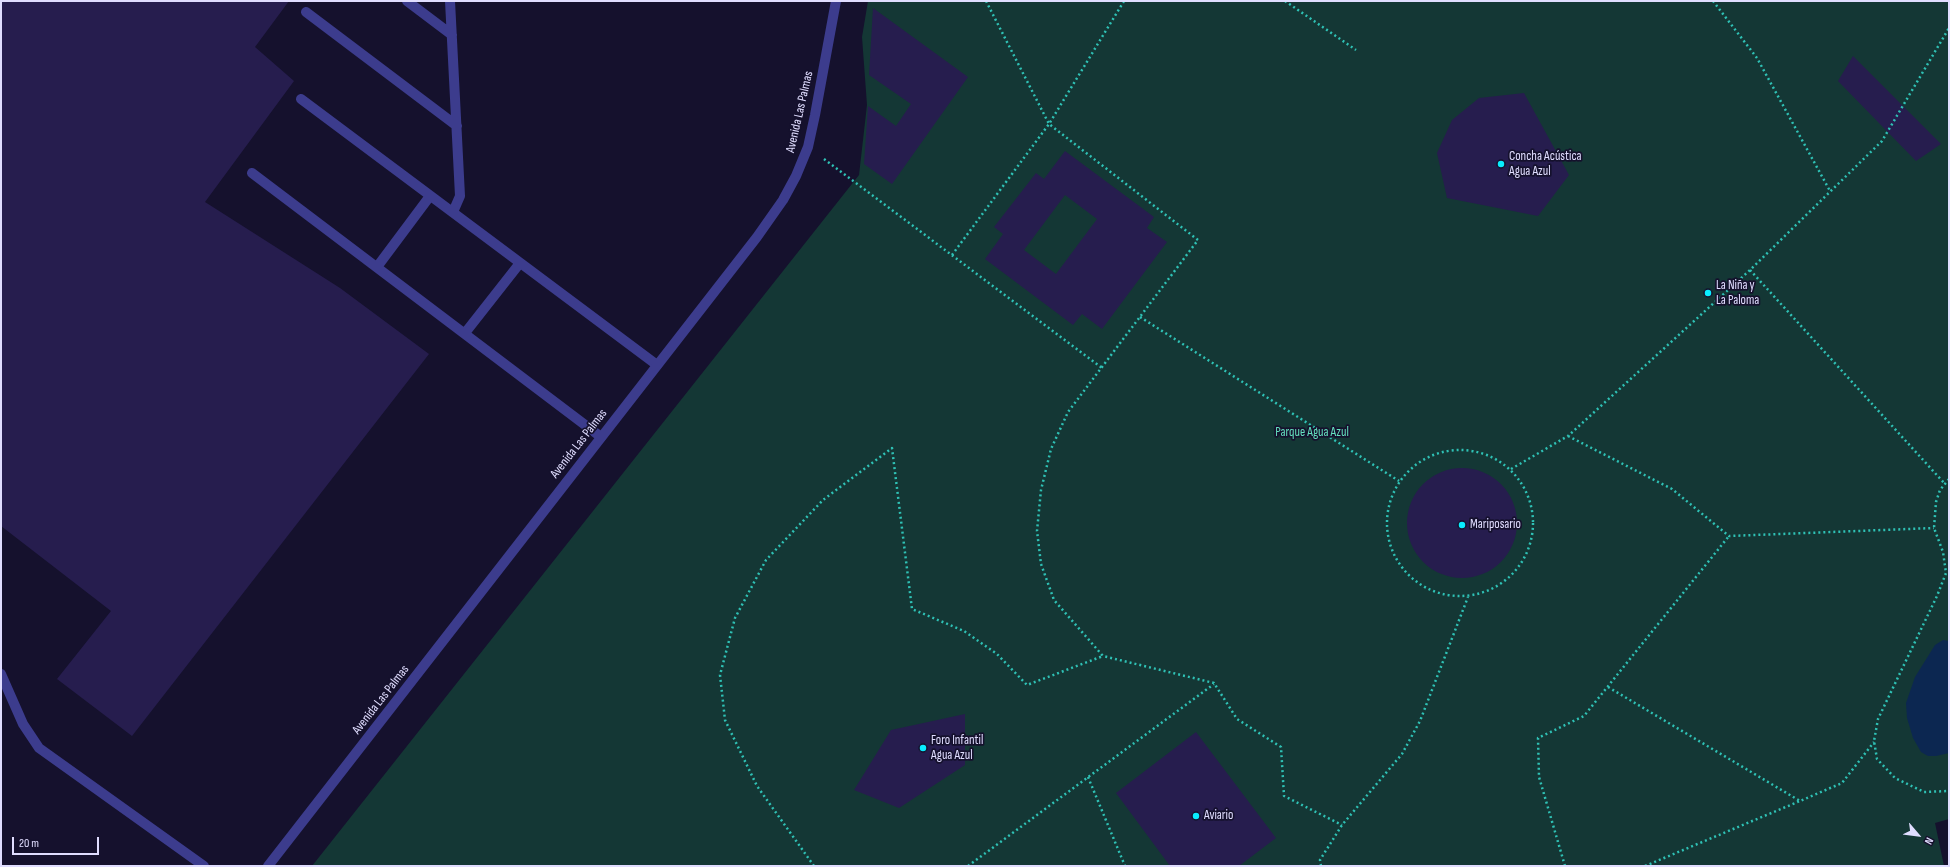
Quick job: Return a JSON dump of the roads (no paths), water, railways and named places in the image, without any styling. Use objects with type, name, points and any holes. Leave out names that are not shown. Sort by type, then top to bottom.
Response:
[{"type":"street","points":[[407,1],[452,34]]},
{"type":"street","points":[[450,1],[460,196],[453,212]]},
{"type":"street","name":"Avenida Las Palmas","points":[[268,866],[757,237],[783,200],[796,176],[808,147],[836,1]]},
{"type":"street","points":[[306,12],[457,126]]},
{"type":"street","points":[[301,99],[657,365]]},
{"type":"street","points":[[252,173],[601,437]]},
{"type":"street","points":[[377,267],[430,196]]},
{"type":"street","points":[[465,333],[520,263]]},
{"type":"street","points":[[1,674],[23,724],[40,748],[204,866]]},
{"type":"water","points":[[1943,640],[1949,641],[1949,753],[1928,756],[1921,752],[1913,738],[1907,718],[1906,703],[1915,677],[1935,645]]},
{"type":"place","name":"Concha Acústica Agua Azul","points":[[1501,164]]},
{"type":"place","name":"La Niña y La Paloma","points":[[1708,293]]},
{"type":"place","name":"Mariposario","points":[[1462,525]]},
{"type":"place","name":"Foro Infantil Agua Azul","points":[[923,748]]},
{"type":"place","name":"Aviario","points":[[1196,816]]},
{"type":"park label","name":"Parque Agua Azul","points":[[1312,433]]}]
